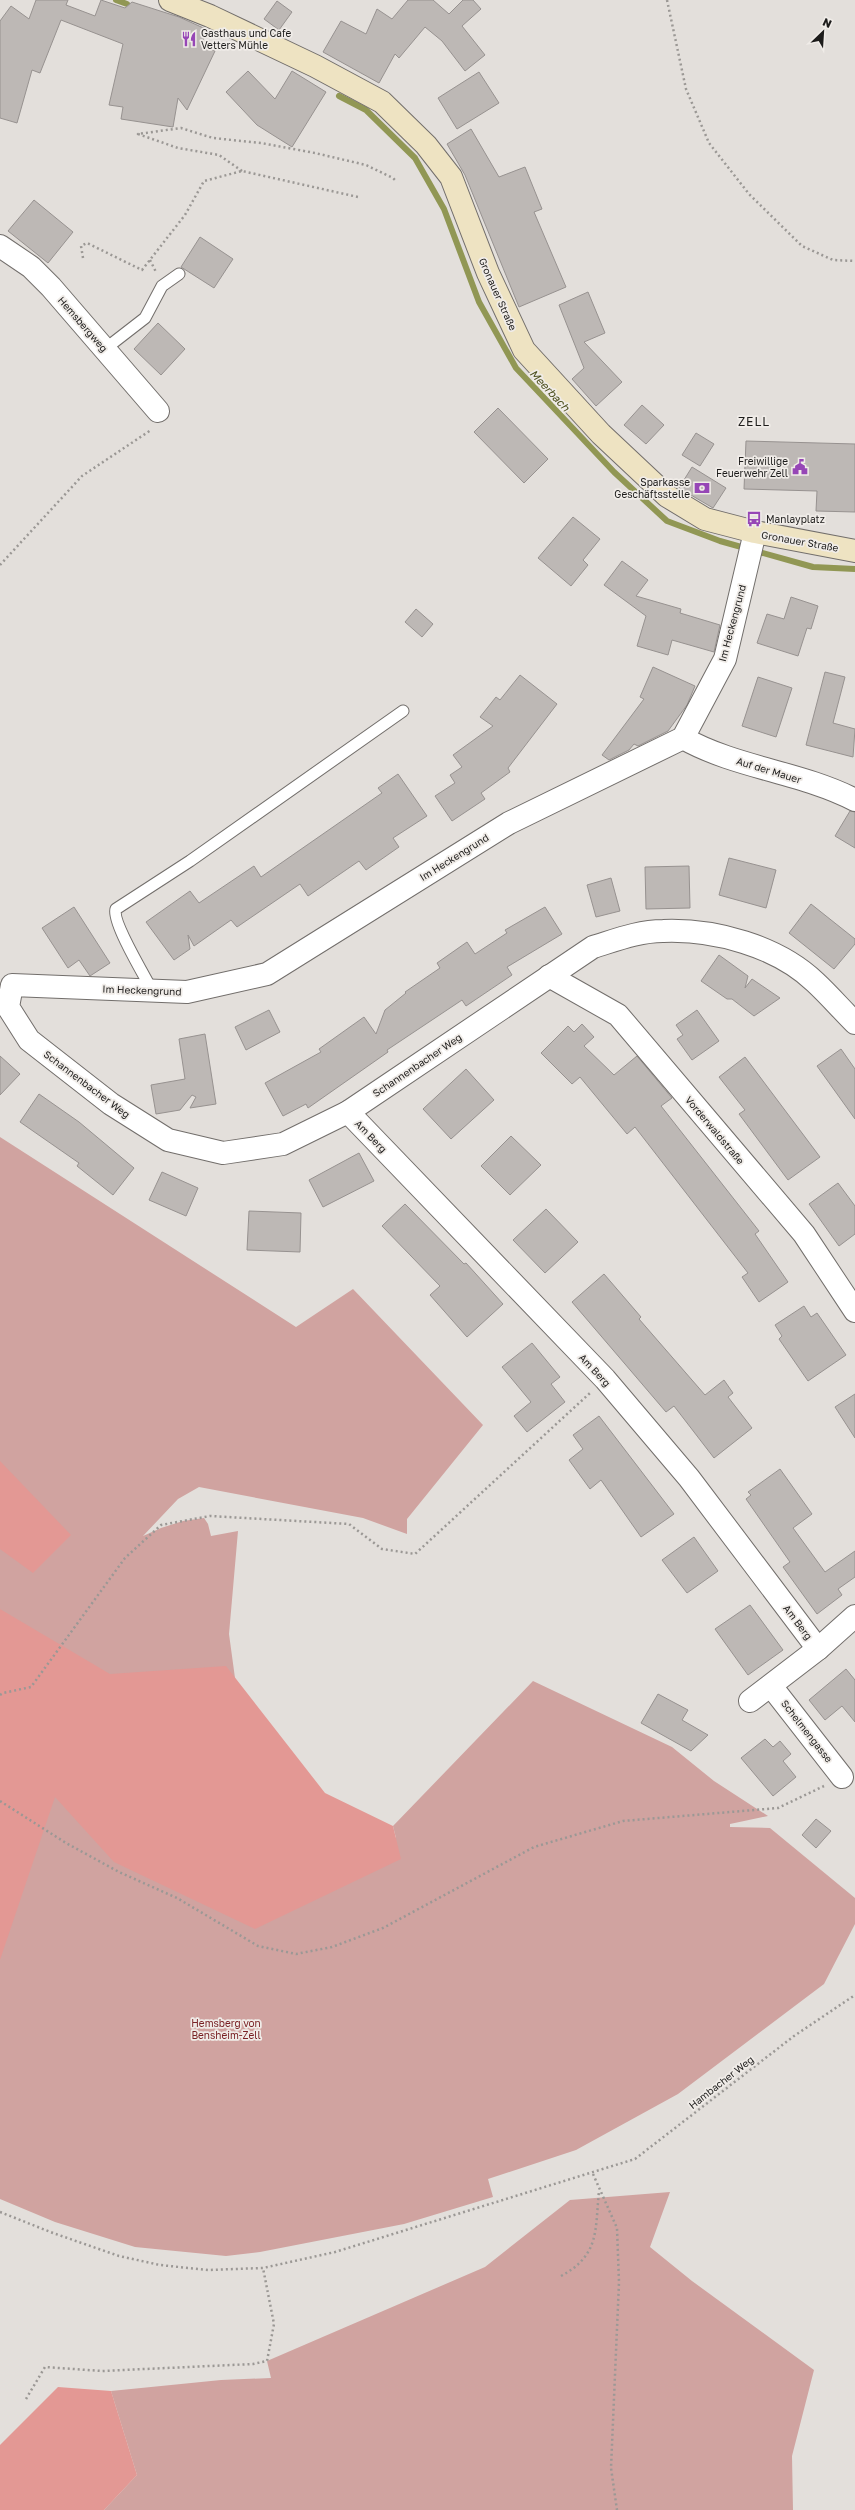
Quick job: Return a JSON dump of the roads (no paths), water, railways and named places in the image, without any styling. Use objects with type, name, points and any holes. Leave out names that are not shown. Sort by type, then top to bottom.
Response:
[{"type":"street","name":"Gronauer Straße","points":[[170,0],[210,16],[315,66],[382,102],[395,114],[426,145],[451,177],[488,273],[524,350],[601,434],[667,496],[705,519],[752,544],[855,551]]},
{"type":"street","name":"Hemsbergweg","points":[[0,246],[31,268],[51,287],[158,411]]},
{"type":"street","name":"Im Heckengrund","points":[[12,985],[187,992],[267,974],[509,823],[683,738],[725,659],[752,544]]},
{"type":"street","name":"Auf der Mauer","points":[[683,738],[707,752],[782,772],[855,800]]},
{"type":"street","name":"Schannenbacher Weg","points":[[12,985],[8,1007],[30,1040],[111,1104],[168,1140],[223,1153],[283,1144],[348,1112],[593,947],[623,938],[662,931],[703,932],[736,939],[774,953],[814,980],[855,1023]]},
{"type":"street","name":"Vorderwaldstraße","points":[[549,976],[618,1015],[804,1234],[855,1311]]},
{"type":"street","name":"Am Berg","points":[[348,1112],[605,1379],[689,1478],[818,1649]]},
{"type":"street","points":[[750,1700],[771,1686],[818,1649],[855,1616]]},
{"type":"street","name":"Schelmengasse","points":[[771,1686],[842,1777]]},
{"type":"lane","points":[[105,349],[145,318],[162,286],[178,274]]},
{"type":"lane","points":[[152,990],[120,929],[115,916],[116,909],[196,857],[403,711]]},
{"type":"waterway","name":"Meerbach","points":[[116,0],[127,4]]},
{"type":"waterway","name":"Meerbach","points":[[339,96],[366,110],[415,158],[444,209],[479,302],[516,368],[614,472],[667,521],[720,541],[813,567],[855,569]]},
{"type":"place","name":"Gasthaus und Cafe Vetters Mühle","points":[[189,39]]},
{"type":"place","name":"Freiwillige Feuerwehr Zell","points":[[800,467]]},
{"type":"place","name":"Sparkasse Geschäftsstelle","points":[[702,488]]},
{"type":"place","name":"Manlayplatz","points":[[754,519]]},
{"type":"district","name":"ZELL","points":[[754,421]]},
{"type":"park label","name":"Hemsberg von Bensheim-Zell","points":[[226,2028]]}]
